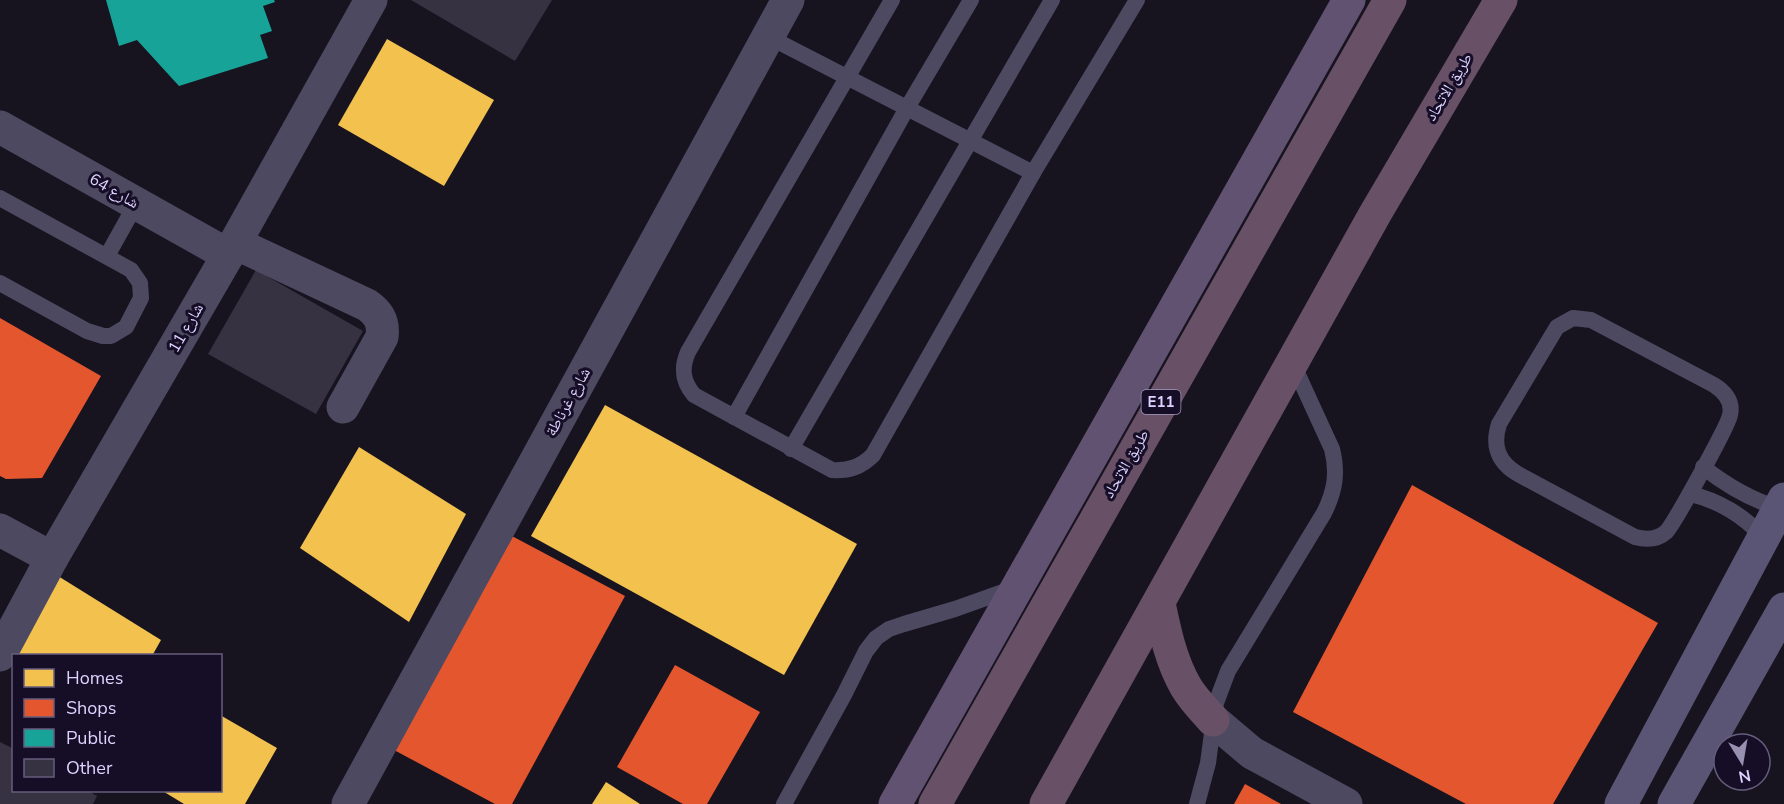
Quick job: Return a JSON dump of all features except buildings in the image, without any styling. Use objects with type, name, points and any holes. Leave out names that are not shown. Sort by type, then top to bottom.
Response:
[{"type":"highway","name":"طريق الاتحاد","points":[[934,804],[1390,0]]},
{"type":"highway","name":"طريق الاتحاد","points":[[1046,804],[1381,204],[1501,0]]},
{"type":"highway","points":[[1159,603],[1165,634],[1174,662],[1187,689],[1213,720]]},
{"type":"main road","points":[[894,804],[1349,0]]},
{"type":"main road","points":[[1621,804],[1781,503]]},
{"type":"main road","points":[[1674,804],[1784,609]]},
{"type":"street","name":"شارع 11","points":[[0,655],[52,558],[231,249],[371,0]]},
{"type":"street","name":"شارع غرناطة","points":[[348,804],[788,0]]},
{"type":"street","name":"شارع 64","points":[[0,127],[136,204],[231,249],[368,304],[379,315],[383,330],[382,337],[343,407]]},
{"type":"street","points":[[0,530],[52,558]]},
{"type":"street","points":[[1213,720],[1252,753],[1346,804]]},
{"type":"lane","points":[[892,0],[684,361],[684,380],[694,395],[821,465],[844,471],[865,463],[873,455],[1033,173],[1137,0]]},
{"type":"lane","points":[[734,417],[907,108],[971,0]]},
{"type":"lane","points":[[791,448],[1052,0]]},
{"type":"lane","points":[[767,36],[1033,173]]},
{"type":"lane","points":[[0,198],[131,270],[136,276],[141,291],[138,305],[130,321],[119,333],[103,336],[87,331],[0,283]]},
{"type":"lane","points":[[107,256],[136,204]]},
{"type":"lane","points":[[1582,318],[1591,320],[1714,385],[1727,397],[1730,405],[1728,423],[1703,467],[1690,494],[1667,531],[1652,539],[1635,537],[1507,468],[1496,447],[1495,435],[1499,424],[1557,327],[1564,322],[1582,318]]},
{"type":"lane","points":[[1197,804],[1208,763],[1216,703],[1236,656],[1324,513],[1335,489],[1336,476],[1332,449],[1293,364]]},
{"type":"lane","points":[[1703,467],[1744,494],[1761,502],[1781,503]]},
{"type":"lane","points":[[1690,494],[1701,496],[1736,514],[1752,525],[1763,537]]},
{"type":"lane","points":[[784,804],[866,651],[876,639],[889,629],[1015,588]]}]
